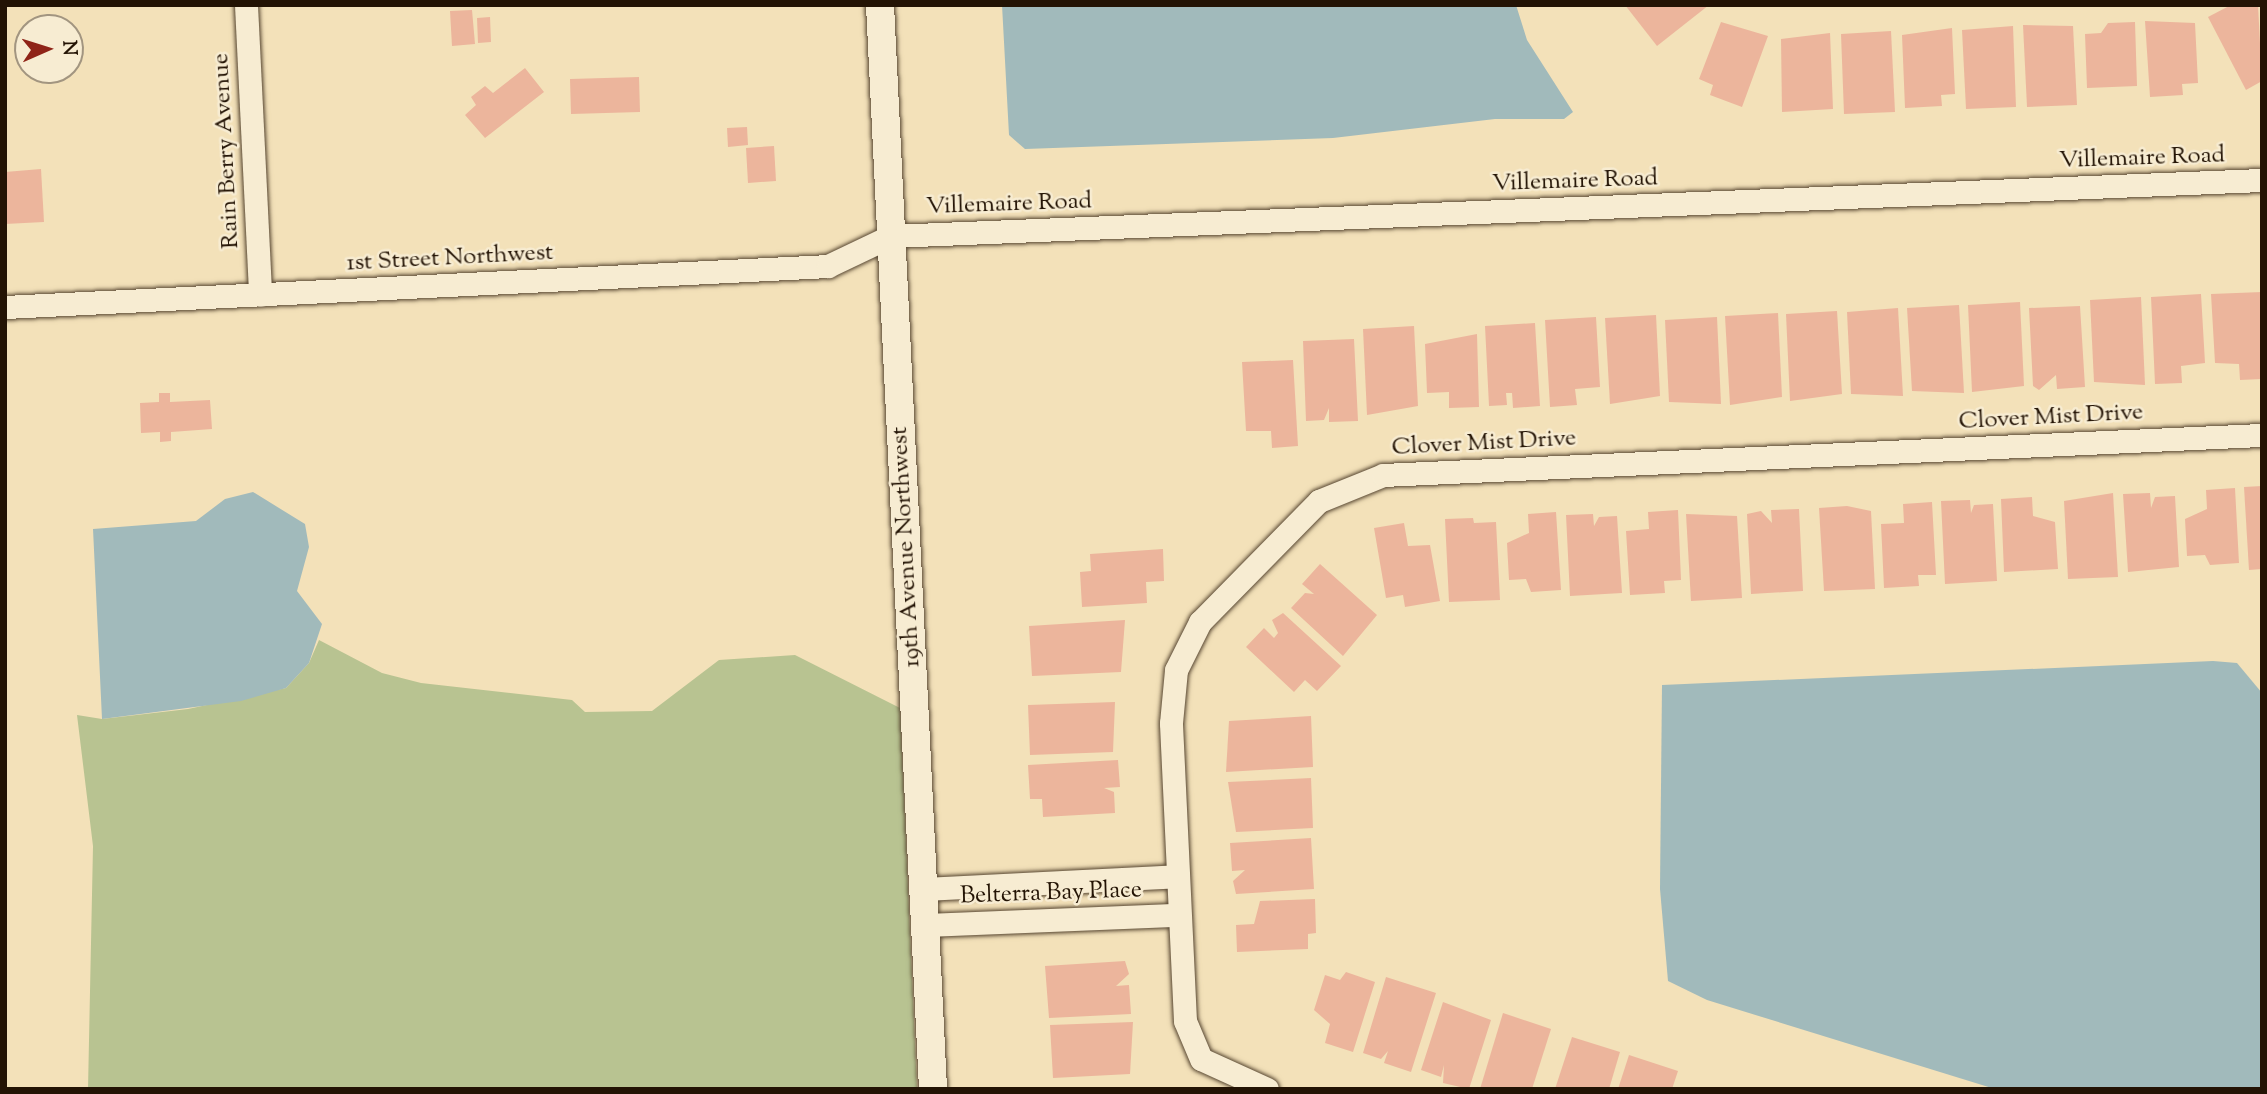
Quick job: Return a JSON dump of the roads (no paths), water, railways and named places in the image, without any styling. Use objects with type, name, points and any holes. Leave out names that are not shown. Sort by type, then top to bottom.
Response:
[{"type":"street","name":"Rain Berry Avenue","points":[[246,5],[260,295]]},
{"type":"street","name":"19th Avenue Northwest","points":[[880,5],[933,1089]]},
{"type":"street","name":"Villemaire Road","points":[[891,236],[2262,180]]},
{"type":"street","name":"1st Street Northwest","points":[[5,307],[828,267],[891,236]]},
{"type":"street","name":"Clover Mist Drive","points":[[1267,1089],[1201,1059],[1185,1021],[1171,723],[1177,670],[1200,622],[1287,526],[1332,495],[1382,475],[2262,435]]},
{"type":"street","name":"Belterra Bay Place","points":[[924,889],[1177,876]]},
{"type":"street","points":[[1037,884],[1039,921]]},
{"type":"street","name":"Belterra Bay Place","points":[[926,925],[1179,915]]},
{"type":"water","points":[[1002,5],[1516,5],[1527,40],[1573,112],[1564,119],[1495,119],[1333,138],[1025,149],[1009,135]]},
{"type":"water","points":[[253,492],[305,524],[309,547],[297,591],[322,624],[309,663],[286,688],[241,701],[102,719],[93,529],[196,521],[225,499]]},
{"type":"water","points":[[2213,661],[2237,663],[2262,693],[2262,1089],[1995,1089],[1707,1000],[1668,981],[1660,889],[1662,685]]}]
